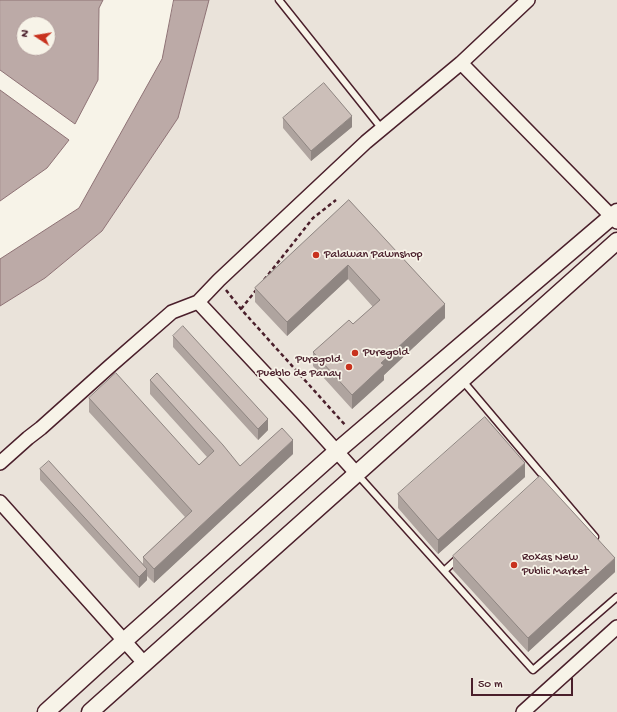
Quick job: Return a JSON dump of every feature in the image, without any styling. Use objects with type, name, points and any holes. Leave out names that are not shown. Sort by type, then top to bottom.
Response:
[{"type":"street","points":[[0,463],[172,312],[198,302],[219,280],[366,142],[461,63],[528,0]]},
{"type":"street","points":[[46,712],[337,451],[615,217],[461,63]]},
{"type":"street","points":[[92,711],[617,241]]},
{"type":"street","points":[[198,302],[357,474]]},
{"type":"street","points":[[0,502],[145,664]]},
{"type":"street","points":[[523,712],[617,628]]},
{"type":"lane","points":[[279,0],[382,129]]},
{"type":"lane","points":[[462,380],[602,545]]},
{"type":"lane","points":[[357,474],[533,670],[617,597]]},
{"type":"lane","points":[[539,483],[545,478]]},
{"type":"lane","points":[[444,571],[461,556]]},
{"type":"path","points":[[241,308],[313,218],[336,200]]},
{"type":"path","points":[[219,280],[241,308],[355,436]]},
{"type":"shaded area","points":[[0,0],[103,0],[99,8],[98,80],[75,124],[0,70]]},
{"type":"shaded area","points":[[174,0],[209,0],[178,118],[102,231],[45,278],[0,306],[0,259],[79,208],[162,59]]},
{"type":"shaded area","points":[[209,0],[617,0],[617,712],[0,712],[0,306],[45,278],[102,231],[178,118]]},
{"type":"shaded area","points":[[0,90],[69,140],[47,168],[0,201]]},
{"type":"building","points":[[324,83],[352,116],[311,151],[283,118]]},
{"type":"building","points":[[349,200],[445,304],[381,363],[384,365],[352,395],[313,352],[349,320],[353,324],[380,300],[348,265],[287,322],[255,288]]},
{"type":"building","points":[[183,326],[268,419],[258,429],[173,336]]},
{"type":"building","points":[[116,373],[199,465],[214,451],[150,380],[157,373],[223,445],[240,466],[282,428],[293,440],[154,569],[143,557],[192,511],[89,398]]},
{"type":"building","points":[[485,417],[525,463],[438,540],[398,494]]},
{"type":"building","points":[[49,461],[147,569],[139,577],[40,469]]},
{"type":"building","points":[[540,476],[615,558],[528,638],[453,556]]},
{"type":"place","name":"Palawan Pawnshop","points":[[316,255]]},
{"type":"place","name":"Puregold","points":[[355,353]]},
{"type":"place","name":"Puregold Pueblo de Panay","points":[[349,367]]},
{"type":"place","name":"Roxas New Public Market","points":[[514,565]]}]
